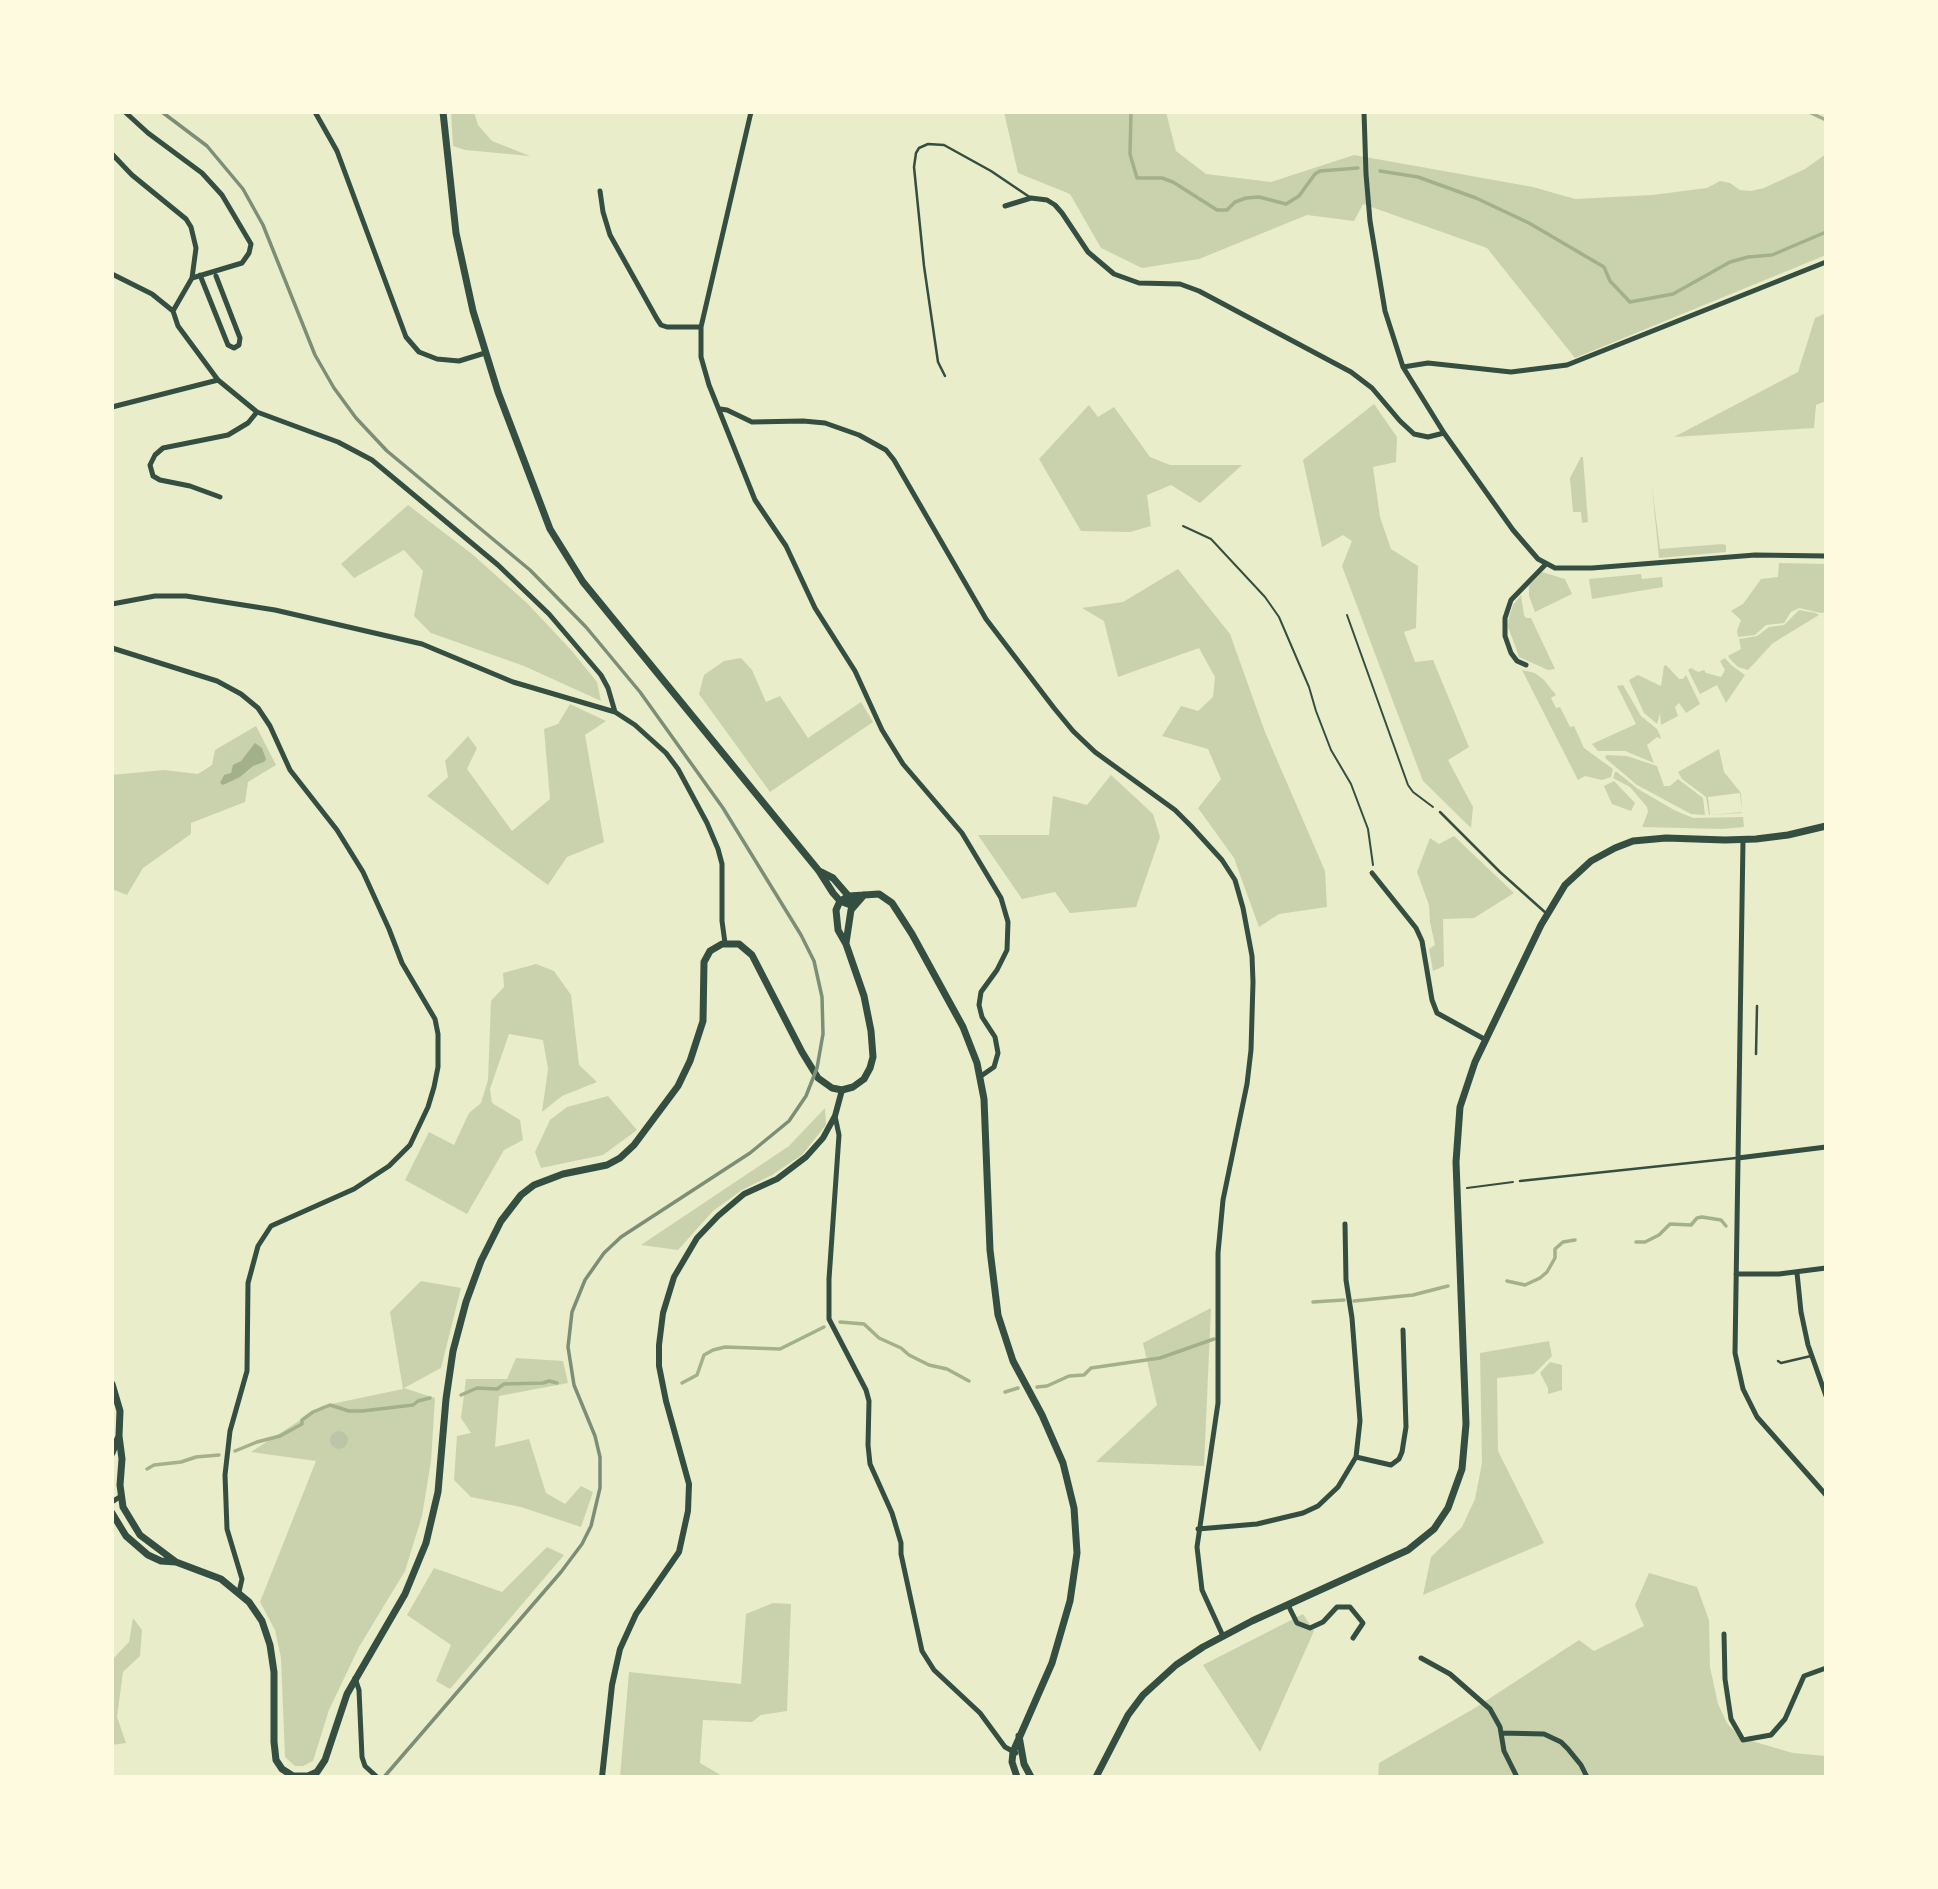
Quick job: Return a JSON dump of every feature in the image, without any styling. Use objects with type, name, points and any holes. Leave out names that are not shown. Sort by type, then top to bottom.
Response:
[{"type":"main road","points":[[443,112],[460,253],[485,352],[537,499],[564,555],[583,582],[819,871],[826,885],[840,901],[853,906]]},
{"type":"main road","points":[[1096,1777],[1122,1725],[1143,1695],[1176,1665],[1223,1636],[1385,1562],[1416,1545],[1434,1529],[1441,1518],[1459,1482],[1465,1452],[1457,1132],[1463,1096],[1486,1040],[1547,914],[1565,885],[1583,867],[1624,844],[1658,838],[1743,840],[1782,836],[1826,826]]},
{"type":"main road","points":[[819,871],[833,878],[853,906]]},
{"type":"main road","points":[[112,1384],[120,1411],[122,1458],[116,1495],[140,1535],[176,1562],[221,1579],[239,1592],[256,1611],[267,1632],[274,1672],[275,1755],[282,1769],[292,1776],[313,1775],[322,1767],[355,1678],[405,1594],[426,1543],[438,1492],[453,1352],[466,1302],[481,1261],[501,1221],[521,1195],[534,1185],[563,1174],[607,1165],[635,1145],[678,1086],[690,1061],[703,1021],[704,962],[710,951],[725,943],[743,946],[752,955],[813,1072],[825,1084],[842,1090],[853,1087],[864,1079],[873,1057],[871,1031],[864,996],[836,923],[836,910],[840,901],[849,897],[875,894],[884,897],[903,919],[963,1027],[981,1076],[991,1258],[998,1315],[1013,1361],[1042,1415],[1063,1463],[1072,1492],[1076,1522],[1075,1569],[1057,1649],[1019,1735],[1017,1753],[1012,1762],[1017,1777]]},
{"type":"main road","points":[[846,944],[853,906],[864,895]]},
{"type":"main road","points":[[112,1453],[119,1436]]},
{"type":"main road","points":[[112,1513],[126,1536],[143,1552],[160,1561],[176,1562]]},
{"type":"main road","points":[[1017,1753],[1031,1777]]},
{"type":"street","points":[[125,112],[148,133],[202,173],[222,195],[251,244],[242,263],[192,278]]},
{"type":"street","points":[[315,112],[337,151],[406,337],[419,352],[437,359],[459,361],[485,352]]},
{"type":"street","points":[[751,112],[701,327],[701,357],[755,500],[786,546],[815,608],[855,671],[890,744],[903,764],[962,832],[1001,898],[1008,922],[1009,943],[1004,959],[981,992],[979,1005],[982,1017],[995,1037],[998,1053],[994,1067],[981,1076]]},
{"type":"street","points":[[1364,112],[1370,221],[1385,311],[1403,367],[1444,433],[1532,553],[1555,568],[1592,568],[1755,555],[1826,556]]},
{"type":"street","points":[[112,154],[132,175],[186,219],[191,227],[196,248],[192,278],[173,312]]},
{"type":"street","points":[[600,191],[610,235],[661,325],[701,327]]},
{"type":"street","points":[[1006,206],[1031,198],[1040,198],[1055,205],[1088,252],[1114,274],[1139,283],[1180,284],[1199,291],[1350,372],[1381,397],[1414,435],[1428,437],[1444,433]]},
{"type":"street","points":[[1403,367],[1428,363],[1511,372],[1567,365],[1826,262]]},
{"type":"street","points":[[112,275],[152,294],[173,312],[178,326],[218,380],[257,412],[338,442],[372,460],[498,565],[549,614],[601,675],[615,712]]},
{"type":"street","points":[[200,275],[228,345],[234,348],[239,345],[240,338],[216,276]]},
{"type":"street","points":[[112,407],[218,380]]},
{"type":"street","points":[[720,409],[752,422],[825,423],[876,443],[890,455],[996,633],[1085,744],[1175,810],[1222,860],[1235,880],[1247,925],[1253,982],[1251,1050],[1247,1084],[1223,1200],[1218,1264],[1218,1403],[1198,1529],[1199,1578],[1206,1602],[1223,1636]]},
{"type":"street","points":[[220,497],[190,486],[160,480],[153,476],[150,465],[155,455],[163,448],[228,435],[248,423],[257,412]]},
{"type":"street","points":[[1526,665],[1517,661],[1511,653],[1505,636],[1505,618],[1516,593],[1546,564]]},
{"type":"street","points":[[112,604],[155,596],[189,597],[245,604],[312,618],[422,644],[513,682],[615,712],[635,724],[666,753],[678,769],[707,823],[722,864],[722,921],[725,943]]},
{"type":"street","points":[[112,648],[217,681],[242,694],[258,708],[270,726],[290,770],[337,830],[363,872],[402,963],[435,1019],[438,1034],[438,1067],[434,1087],[420,1127],[405,1151],[389,1166],[354,1189],[271,1226],[261,1237],[256,1250],[248,1283],[247,1371],[230,1431],[225,1475],[227,1529],[242,1578],[239,1592]]},
{"type":"street","points":[[1743,840],[1735,1353],[1743,1389],[1764,1424],[1826,1495]]},
{"type":"street","points":[[1372,873],[1416,928],[1422,941],[1432,1000],[1437,1013],[1486,1040]]},
{"type":"street","points":[[603,1777],[612,1685],[620,1649],[636,1615],[678,1552],[688,1511],[687,1476],[659,1366],[663,1313],[674,1277],[697,1238],[718,1216],[744,1194],[777,1178],[806,1157],[823,1138],[835,1116],[842,1090]]},
{"type":"street","points":[[835,1116],[839,1135],[829,1279],[829,1319],[866,1390],[869,1401],[870,1464],[892,1513],[901,1543],[922,1651],[934,1670],[974,1707],[1005,1747],[1017,1753]]},
{"type":"street","points":[[1738,1158],[1826,1147]]},
{"type":"street","points":[[1198,1529],[1257,1524],[1303,1513],[1318,1506],[1338,1487],[1356,1457],[1360,1421],[1345,1224]]},
{"type":"street","points":[[1736,1274],[1797,1273],[1826,1268]]},
{"type":"street","points":[[1797,1273],[1801,1312],[1811,1356],[1826,1396]]},
{"type":"street","points":[[1356,1457],[1386,1465],[1399,1459],[1406,1427],[1403,1330]]},
{"type":"street","points":[[112,1502],[116,1495]]},
{"type":"street","points":[[1288,1605],[1297,1623],[1310,1628],[1323,1622],[1337,1607],[1350,1606],[1363,1623],[1353,1638]]},
{"type":"street","points":[[1724,1634],[1725,1679],[1731,1718],[1743,1740],[1771,1735],[1785,1718],[1804,1676],[1826,1668]]},
{"type":"street","points":[[1421,1658],[1450,1674],[1490,1709],[1502,1733],[1504,1751],[1517,1777]]},
{"type":"street","points":[[355,1678],[359,1690],[362,1757],[365,1766],[374,1775]]},
{"type":"street","points":[[1502,1733],[1545,1734],[1561,1742],[1581,1765],[1587,1777]]},
{"type":"lane","points":[[945,376],[938,362],[925,266],[914,167],[916,153],[919,148],[928,144],[944,145],[1006,179],[1031,198]]},
{"type":"lane","points":[[1440,812],[1547,914]]},
{"type":"lane","points":[[1756,1054],[1757,1006]]},
{"type":"lane","points":[[1520,1181],[1738,1158]]},
{"type":"lane","points":[[1778,1360],[1781,1363],[1811,1356]]},
{"type":"path","points":[[1183,526],[1211,539],[1265,597],[1279,617],[1309,687],[1331,750],[1351,784],[1368,829],[1374,857],[1372,873]]},
{"type":"path","points":[[1347,615],[1408,785],[1413,792],[1434,807]]},
{"type":"path","points":[[1465,1188],[1520,1181]]},
{"type":"shaded area","points":[[451,112],[474,112],[478,125],[492,141],[530,156],[465,150],[453,146]]},
{"type":"shaded area","points":[[1004,112],[1166,112],[1176,151],[1206,174],[1271,182],[1354,155],[1533,187],[1575,199],[1652,195],[1707,188],[1720,181],[1730,183],[1740,190],[1751,191],[1764,188],[1805,169],[1826,154],[1826,255],[1575,358],[1487,248],[1363,204],[1354,221],[1307,215],[1199,259],[1142,268],[1101,248],[1070,194],[1018,173]]},
{"type":"shaded area","points":[[1826,313],[1826,401],[1816,405],[1814,428],[1674,437],[1798,372],[1815,318]]},
{"type":"shaded area","points":[[1374,404],[1397,437],[1396,462],[1373,467],[1380,517],[1391,549],[1418,566],[1416,628],[1404,632],[1415,662],[1433,660],[1469,747],[1448,760],[1473,807],[1471,828],[1423,781],[1342,566],[1352,541],[1343,535],[1322,547],[1303,460]]},
{"type":"shaded area","points":[[1089,405],[1098,417],[1114,407],[1150,457],[1170,465],[1242,465],[1200,503],[1171,485],[1147,495],[1151,526],[1130,532],[1081,531],[1039,459]]},
{"type":"shaded area","points":[[1581,457],[1588,522],[1582,523],[1581,512],[1573,512],[1570,478]]},
{"type":"shaded area","points":[[1652,487],[1660,549],[1722,544],[1726,545],[1726,552],[1659,558]]},
{"type":"shaded area","points":[[408,505],[472,554],[528,604],[597,682],[601,701],[524,666],[431,633],[414,616],[423,571],[404,550],[354,578],[341,564]]},
{"type":"shaded area","points":[[1779,563],[1826,564],[1826,612],[1799,608],[1791,612],[1784,623],[1766,625],[1755,635],[1738,637],[1741,620],[1731,611],[1743,604],[1761,579],[1778,577]]},
{"type":"shaded area","points":[[1178,569],[1230,634],[1265,732],[1325,871],[1327,907],[1279,914],[1259,927],[1234,858],[1198,808],[1221,779],[1208,749],[1162,736],[1181,706],[1198,711],[1213,697],[1215,677],[1199,648],[1118,677],[1104,621],[1082,608],[1123,602]]},
{"type":"shaded area","points":[[1542,572],[1565,579],[1572,594],[1535,612],[1529,596],[1529,586]]},
{"type":"shaded area","points":[[1641,574],[1642,579],[1662,577],[1663,587],[1592,599],[1589,579]]},
{"type":"shaded area","points":[[1521,595],[1524,615],[1531,618],[1555,669],[1548,670],[1519,657],[1508,627],[1513,605]]},
{"type":"shaded area","points":[[1799,610],[1819,615],[1773,643],[1748,670],[1738,667],[1730,659],[1728,656],[1741,649],[1739,639],[1757,636],[1769,627],[1784,625]]},
{"type":"shaded area","points":[[741,658],[752,670],[766,702],[780,696],[808,738],[861,702],[873,722],[770,792],[699,694],[704,675],[724,661]]},
{"type":"shaded area","points":[[1725,658],[1745,675],[1726,703],[1717,685],[1700,694],[1688,670],[1704,670],[1721,677],[1725,670],[1720,661]]},
{"type":"shaded area","points":[[1666,665],[1679,679],[1686,675],[1700,704],[1686,713],[1679,703],[1675,707],[1678,716],[1661,725],[1660,713],[1657,724],[1644,713],[1629,680],[1638,675],[1661,686]]},
{"type":"shaded area","points":[[1522,670],[1535,673],[1544,680],[1556,695],[1551,698],[1556,708],[1560,707],[1570,727],[1574,726],[1584,748],[1613,769],[1611,777],[1602,780],[1585,776],[1578,780]]},
{"type":"shaded area","points":[[1623,685],[1641,716],[1657,729],[1660,735],[1661,739],[1657,737],[1647,745],[1654,763],[1625,751],[1598,751],[1592,744],[1636,724],[1617,686]]},
{"type":"shaded area","points":[[570,704],[606,721],[585,735],[604,842],[567,857],[548,885],[427,796],[448,777],[445,761],[468,736],[477,748],[467,769],[512,831],[550,799],[544,729],[558,724]]},
{"type":"shaded area","points":[[256,726],[276,765],[248,782],[245,802],[191,823],[191,834],[143,868],[127,895],[112,889],[112,775],[164,770],[198,774],[212,765],[215,750]]},
{"type":"shaded area","points":[[255,743],[262,748],[266,759],[264,762],[253,766],[240,777],[223,785],[220,783],[224,775],[231,773],[233,765],[241,761]]},
{"type":"shaded area","points":[[1719,749],[1724,772],[1741,793],[1742,811],[1740,793],[1708,797],[1709,815],[1706,797],[1682,779],[1678,772]]},
{"type":"shaded area","points":[[1606,755],[1627,756],[1657,766],[1664,786],[1670,786],[1678,779],[1703,798],[1705,815],[1691,814],[1637,785],[1605,758]]},
{"type":"shaded area","points":[[1615,772],[1674,810],[1693,818],[1743,817],[1744,827],[1642,827],[1648,812],[1647,807],[1630,787],[1613,778]]},
{"type":"shaded area","points":[[1111,775],[1153,814],[1160,837],[1136,907],[1070,913],[1055,892],[1022,899],[978,835],[1049,835],[1053,796],[1087,805]]},
{"type":"shaded area","points":[[1614,781],[1635,803],[1631,811],[1612,804],[1604,786]]},
{"type":"shaded area","points":[[1454,836],[1514,893],[1474,918],[1443,919],[1444,966],[1433,971],[1429,949],[1435,945],[1429,905],[1417,872],[1430,838],[1439,844]]},
{"type":"shaded area","points":[[536,964],[554,971],[571,995],[579,1065],[597,1082],[562,1096],[542,1112],[548,1069],[543,1040],[509,1034],[490,1089],[492,1103],[520,1120],[523,1140],[504,1150],[467,1214],[405,1180],[429,1132],[454,1145],[469,1113],[481,1103],[488,1080],[491,1001],[504,987],[503,973]]},
{"type":"shaded area","points":[[608,1096],[637,1130],[603,1155],[541,1168],[535,1152],[550,1120],[567,1107]]},
{"type":"shaded area","points":[[825,1108],[826,1125],[802,1155],[772,1175],[742,1190],[713,1211],[678,1250],[641,1245],[789,1146]]},
{"type":"shaded area","points":[[421,1281],[461,1288],[441,1368],[404,1388],[435,1398],[431,1461],[422,1516],[405,1571],[359,1647],[329,1710],[313,1761],[303,1766],[295,1766],[285,1757],[281,1658],[275,1630],[260,1602],[316,1461],[251,1452],[322,1406],[403,1389],[390,1312]]},
{"type":"shaded area","points":[[1211,1308],[1204,1466],[1096,1462],[1157,1405],[1143,1343]]},
{"type":"shaded area","points":[[1549,1341],[1552,1356],[1534,1374],[1497,1378],[1498,1451],[1544,1543],[1423,1595],[1431,1557],[1462,1527],[1475,1499],[1482,1463],[1480,1353]]},
{"type":"shaded area","points":[[516,1358],[563,1361],[568,1383],[499,1396],[495,1447],[529,1439],[546,1493],[565,1504],[581,1486],[593,1492],[581,1527],[521,1507],[471,1497],[454,1480],[457,1436],[471,1433],[461,1418],[466,1379],[507,1379]]},
{"type":"shaded area","points":[[1550,1362],[1562,1365],[1562,1390],[1548,1394],[1548,1388],[1540,1373]]},
{"type":"shaded area","points":[[547,1547],[564,1555],[450,1689],[436,1681],[451,1645],[407,1615],[434,1568],[502,1592]]},
{"type":"shaded area","points":[[1649,1573],[1697,1587],[1709,1620],[1710,1667],[1718,1704],[1727,1723],[1736,1733],[1748,1740],[1793,1753],[1826,1756],[1826,1777],[1378,1777],[1379,1763],[1475,1708],[1579,1640],[1594,1651],[1644,1626],[1635,1605]]},
{"type":"shaded area","points":[[773,1603],[791,1604],[787,1711],[761,1715],[752,1722],[703,1720],[700,1763],[724,1777],[620,1777],[629,1672],[741,1684],[746,1614]]},
{"type":"shaded area","points":[[1303,1614],[1314,1631],[1260,1752],[1203,1665]]},
{"type":"shaded area","points":[[133,1618],[142,1630],[140,1656],[123,1672],[117,1717],[126,1743],[112,1745],[112,1660],[129,1642]]},
{"type":"building","points":[[339,1431],[345,1434],[348,1440],[345,1446],[339,1449],[333,1446],[330,1440],[333,1434]]},
{"type":"waterway","points":[[1131,112],[1130,154],[1137,178],[1162,178],[1173,182],[1217,210],[1227,210],[1235,202],[1246,198],[1259,197],[1286,204],[1299,196],[1320,171],[1358,168]]},
{"type":"waterway","points":[[1809,112],[1826,120]]},
{"type":"waterway","points":[[1380,171],[1418,177],[1476,198],[1529,223],[1604,267],[1610,281],[1630,302],[1673,294],[1730,262],[1772,255],[1826,232]]},
{"type":"waterway","points":[[1636,1242],[1645,1242],[1659,1235],[1670,1224],[1691,1225],[1697,1218],[1702,1217],[1721,1220],[1726,1226]]},
{"type":"waterway","points":[[1507,1281],[1525,1285],[1540,1278],[1555,1258],[1555,1249],[1563,1242],[1575,1240]]},
{"type":"waterway","points":[[1354,1301],[1413,1295],[1448,1286]]},
{"type":"waterway","points":[[1313,1302],[1344,1300]]},
{"type":"waterway","points":[[840,1322],[864,1324],[879,1338],[901,1348],[909,1355],[929,1365],[947,1369],[969,1381]]},
{"type":"waterway","points":[[682,1383],[697,1375],[704,1355],[713,1350],[725,1347],[780,1349],[824,1327]]},
{"type":"waterway","points":[[1037,1387],[1047,1386],[1069,1376],[1084,1375],[1091,1368],[1160,1358],[1214,1339]]},
{"type":"waterway","points":[[461,1395],[477,1388],[497,1389],[504,1384],[549,1381],[557,1383]]},
{"type":"waterway","points":[[1005,1392],[1018,1388]]},
{"type":"waterway","points":[[235,1451],[280,1436],[302,1424],[302,1420],[313,1412],[330,1405],[349,1411],[362,1411],[413,1405],[430,1398]]},
{"type":"waterway","points":[[147,1469],[154,1465],[219,1455]]},
{"type":"railway","points":[[162,112],[207,146],[243,189],[263,225],[315,355],[356,418],[387,451],[530,570],[586,627],[640,692],[723,808],[801,935],[814,961],[822,997],[823,1034],[817,1068],[806,1096],[789,1121],[750,1153],[621,1237],[604,1253],[585,1280],[572,1312],[568,1347],[574,1385],[595,1436],[600,1457],[600,1488],[591,1526],[582,1544],[561,1572],[384,1777]]}]
